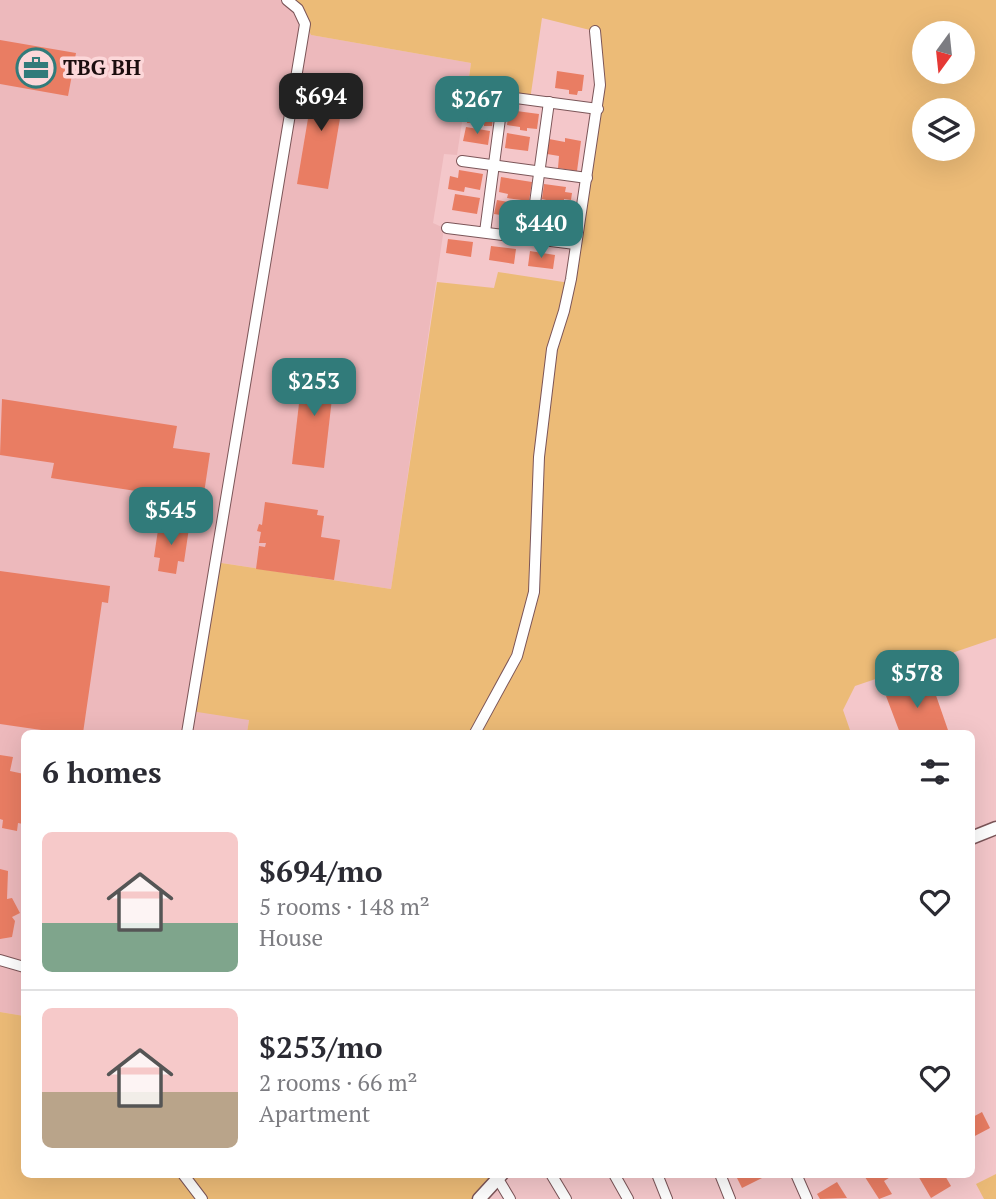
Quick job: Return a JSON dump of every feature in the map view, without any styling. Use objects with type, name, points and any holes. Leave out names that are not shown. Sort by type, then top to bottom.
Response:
[{"type":"street","points":[[187,730],[305,24],[298,9],[287,0]]},
{"type":"street","points":[[477,730],[517,656],[534,592],[539,457],[552,349],[564,311],[600,85],[594,31]]},
{"type":"street","points":[[471,92],[597,109]]},
{"type":"street","points":[[485,232],[503,96]]},
{"type":"street","points":[[530,239],[549,102]]},
{"type":"street","points":[[462,161],[587,178]]},
{"type":"street","points":[[447,228],[575,244]]},
{"type":"street","points":[[0,960],[21,966]]},
{"type":"street","points":[[186,1178],[202,1199]]},
{"type":"street","points":[[479,1199],[499,1178]]},
{"type":"street","points":[[500,1178],[510,1199]]},
{"type":"street","points":[[553,1178],[566,1199]]},
{"type":"street","points":[[616,1178],[628,1199]]},
{"type":"street","points":[[659,1178],[667,1199]]},
{"type":"street","points":[[722,1178],[730,1199]]},
{"type":"street","points":[[798,1178],[807,1199]]},
{"type":"shaded area","points":[[0,0],[287,0],[298,9],[311,35],[471,63],[457,155],[444,154],[433,223],[444,228],[391,589],[216,562],[249,720],[247,730],[21,730],[21,1016],[0,1012]]},
{"type":"shaded area","points":[[287,0],[996,0],[996,638],[855,686],[843,710],[850,730],[247,730],[249,720],[191,711],[215,562],[391,589],[437,282],[494,288],[498,272],[570,283],[598,109],[594,31],[542,18],[530,100],[467,92],[471,63],[311,35],[298,9]]},
{"type":"shaded area","points":[[0,1012],[21,1016],[21,1178],[496,1178],[476,1199],[0,1199]]},
{"type":"shaded area","points":[[996,1174],[996,1199],[984,1199],[976,1184]]},
{"type":"building","name":"TBG BH","points":[[0,40],[76,53],[68,96],[0,84]]},
{"type":"building","points":[[557,71],[584,75],[582,91],[578,91],[577,95],[569,94],[569,90],[555,88]]},
{"type":"building","points":[[315,77],[346,83],[328,189],[297,184]]},
{"type":"building","points":[[469,105],[494,107],[492,126],[484,126],[484,122],[467,123]]},
{"type":"building","points":[[509,110],[539,114],[537,129],[527,128],[527,131],[507,125]]},
{"type":"building","points":[[466,127],[490,131],[488,145],[463,141]]},
{"type":"building","points":[[507,133],[530,137],[528,151],[505,148]]},
{"type":"building","points":[[565,138],[581,141],[577,171],[558,168],[559,156],[547,154],[549,139],[565,142]]},
{"type":"building","points":[[459,170],[483,174],[480,190],[465,187],[464,192],[448,189],[450,176],[458,178]]},
{"type":"building","points":[[501,177],[532,182],[529,201],[507,198],[508,194],[499,192]]},
{"type":"building","points":[[544,184],[566,187],[565,192],[572,193],[571,200],[564,199],[564,204],[542,199]]},
{"type":"building","points":[[455,194],[480,198],[477,214],[452,210]]},
{"type":"building","points":[[497,200],[521,204],[519,218],[494,214]]},
{"type":"building","points":[[542,208],[567,211],[565,221],[560,221],[560,225],[540,221]]},
{"type":"building","points":[[448,239],[473,242],[471,257],[446,253]]},
{"type":"building","points":[[491,246],[516,249],[514,264],[489,260]]},
{"type":"building","points":[[530,251],[555,255],[553,269],[528,266]]},
{"type":"building","points":[[303,369],[335,372],[324,468],[292,464]]},
{"type":"building","points":[[2,399],[177,426],[173,448],[210,453],[203,500],[165,495],[164,504],[135,499],[136,491],[51,478],[54,463],[0,455]]},
{"type":"building","points":[[265,502],[318,510],[317,515],[324,516],[321,537],[340,540],[334,580],[256,569],[259,546],[265,547],[266,543],[259,543],[261,532],[257,531],[259,524],[262,525]]},
{"type":"building","points":[[159,523],[189,528],[184,562],[178,561],[176,574],[158,571],[160,558],[154,557]]},
{"type":"building","points":[[0,571],[110,586],[108,603],[102,602],[83,730],[41,730],[0,724]]},
{"type":"building","points":[[931,681],[948,730],[899,730],[886,696],[915,682],[917,686]]},
{"type":"building","points":[[0,755],[13,757],[10,771],[21,773],[21,824],[18,823],[17,831],[2,828],[3,820],[0,819]]},
{"type":"building","points":[[0,869],[8,871],[7,899],[12,898],[20,913],[12,917],[15,921],[12,937],[0,939]]},
{"type":"building","points":[[982,1112],[990,1128],[975,1136],[975,1116]]},
{"type":"building","points":[[737,1178],[762,1178],[742,1188]]},
{"type":"building","points":[[866,1178],[889,1178],[884,1181],[892,1194],[879,1199]]},
{"type":"building","points":[[919,1178],[946,1178],[951,1186],[931,1198]]},
{"type":"building","points":[[837,1182],[847,1198],[820,1199],[817,1194]]},
{"type":"place","name":"TBG BH","points":[[36,68]]}]
